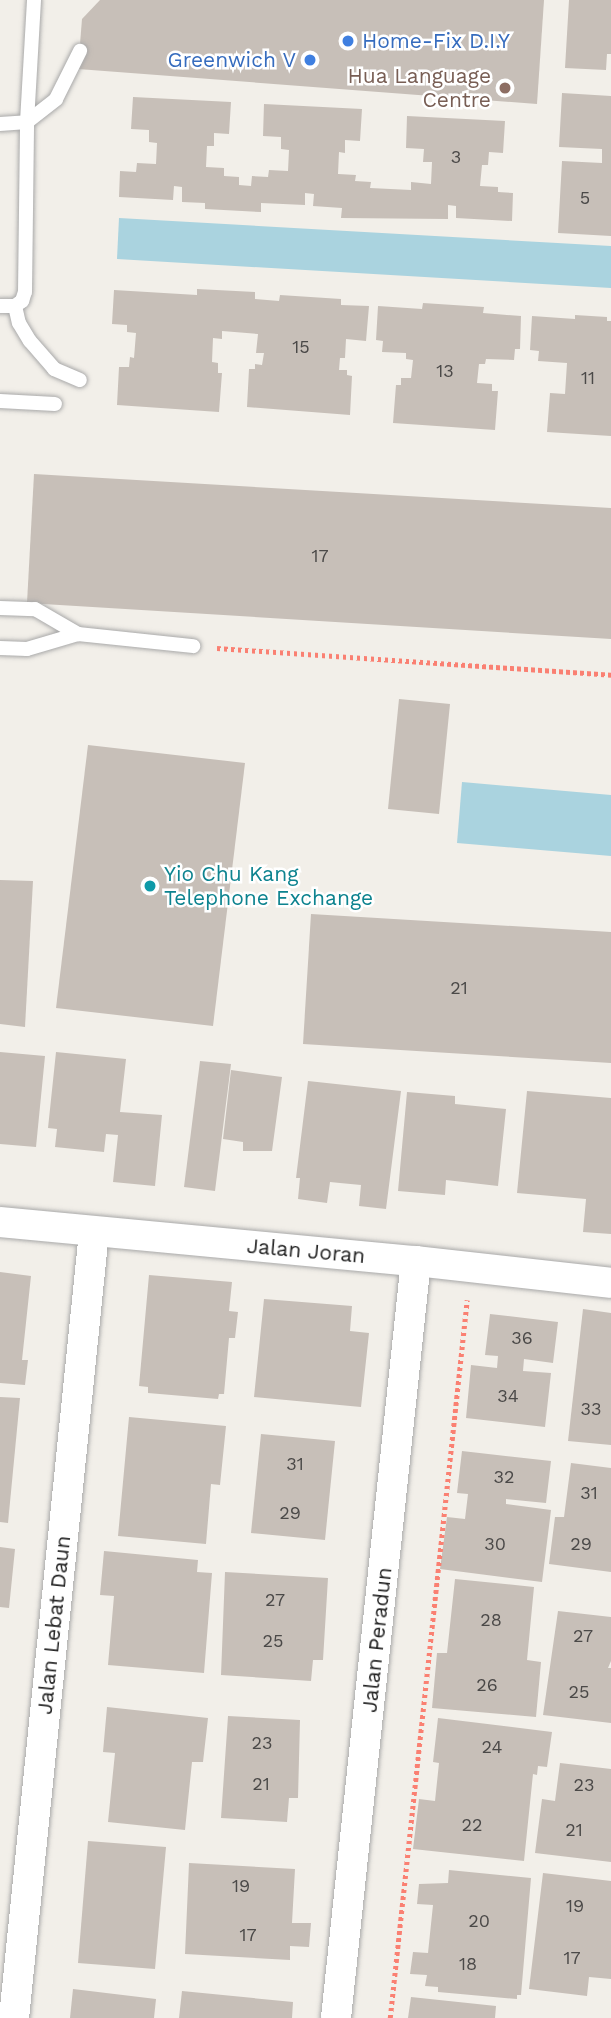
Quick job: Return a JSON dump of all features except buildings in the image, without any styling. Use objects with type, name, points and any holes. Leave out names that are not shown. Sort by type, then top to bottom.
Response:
[{"type":"street","name":"Jalan Joran","points":[[0,1222],[416,1261],[611,1283]]},
{"type":"street","name":"Jalan Lebat Daun","points":[[14,2018],[94,1232]]},
{"type":"street","name":"Jalan Peradun","points":[[336,2018],[416,1261]]},
{"type":"lane","points":[[34,0],[27,122],[25,292],[22,301],[8,306],[30,341],[54,369],[80,380]]},
{"type":"lane","points":[[0,124],[27,122],[56,99],[80,51]]},
{"type":"lane","points":[[0,401],[55,404]]},
{"type":"lane","points":[[0,608],[35,609],[78,634]]},
{"type":"lane","points":[[0,648],[27,649],[78,634],[193,646]]},
{"type":"path","points":[[193,646],[611,675]]},
{"type":"path","points":[[390,2018],[468,1288]]},
{"type":"water","points":[[119,218],[611,246],[611,288],[117,259]]},
{"type":"water","points":[[462,782],[611,795],[611,856],[457,843]]},
{"type":"place","name":"Home-Fix D.I.Y","points":[[348,41]]},
{"type":"place","name":"Greenwich V","points":[[310,60]]},
{"type":"place","name":"Hua Language Centre","points":[[505,88]]},
{"type":"place","name":"Yio Chu Kang Telephone Exchange","points":[[150,886]]}]
